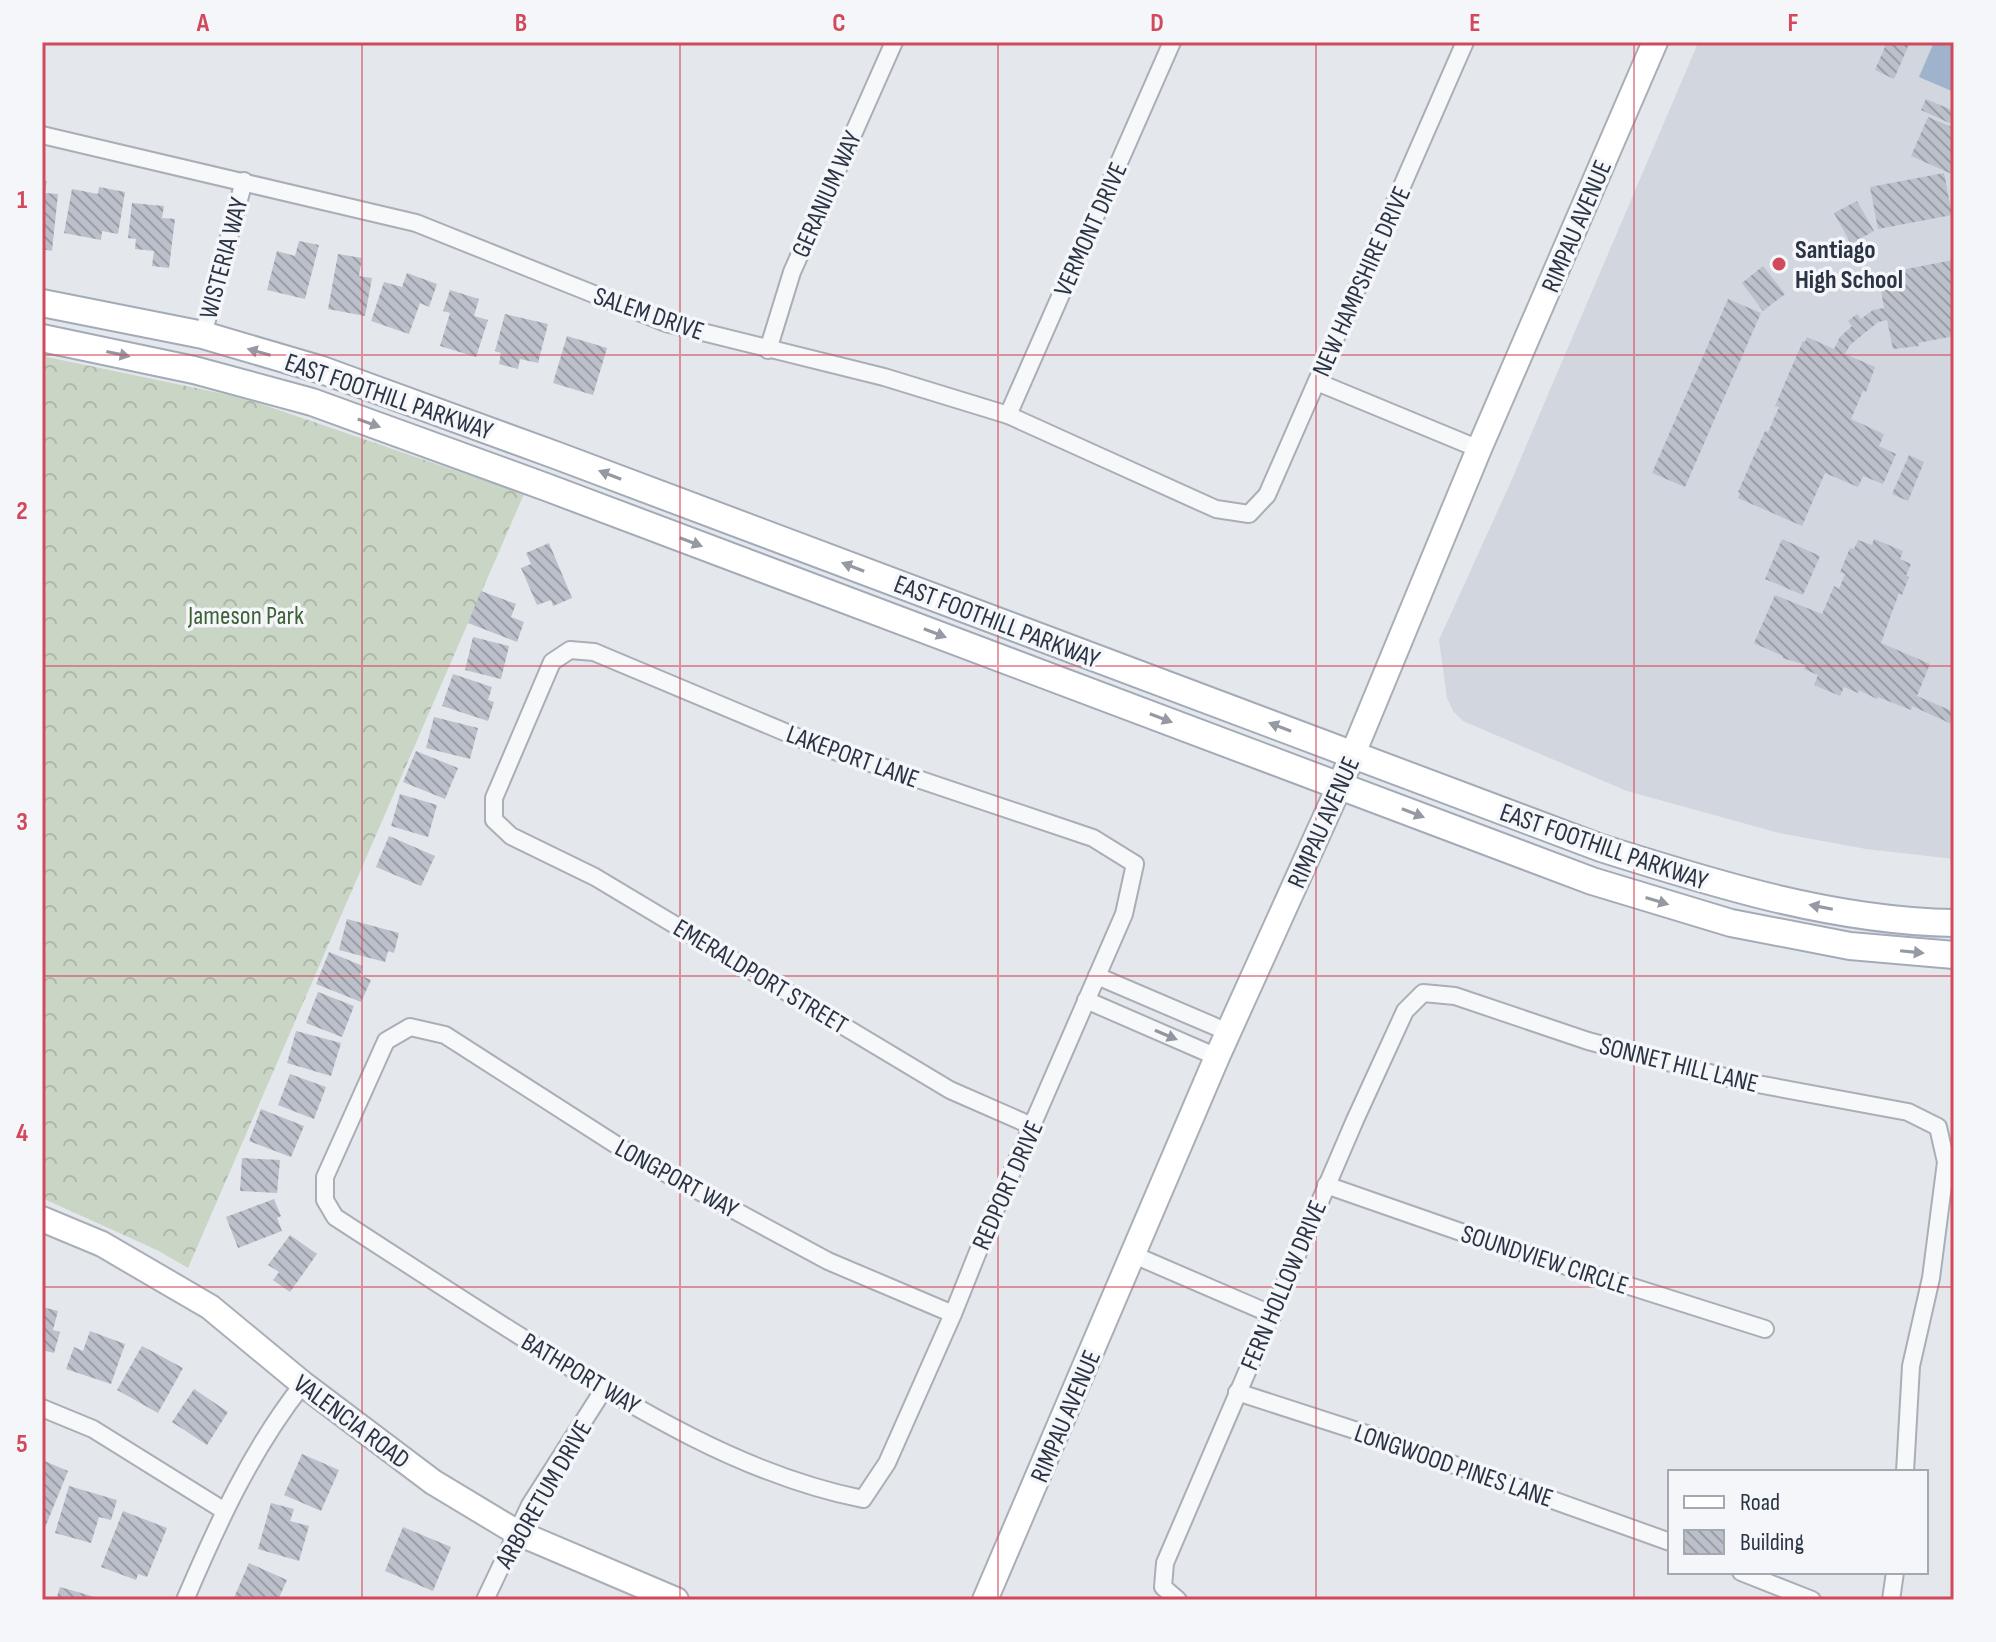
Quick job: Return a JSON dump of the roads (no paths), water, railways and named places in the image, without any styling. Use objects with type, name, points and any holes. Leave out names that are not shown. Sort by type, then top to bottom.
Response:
[{"type":"main road","name":"RIMPAU AVENUE","points":[[985,1600],[1217,1057],[1340,785],[1479,449],[1655,42]]},
{"type":"main road","name":"EAST FOOTHILL PARKWAY","points":[[42,303],[203,335],[322,370],[1601,848],[1736,890],[1849,912],[1954,923]]},
{"type":"main road","name":"EAST FOOTHILL PARKWAY","points":[[42,338],[194,370],[312,402],[1592,881],[1731,923],[1850,946],[1954,955]]},
{"type":"main road","name":"VALENCIA ROAD","points":[[42,1219],[102,1244],[210,1307],[303,1384],[433,1482],[516,1532],[676,1600]]},
{"type":"street","name":"GERANIUM WAY","points":[[768,350],[792,272],[894,42]]},
{"type":"street","name":"VERMONT DRIVE","points":[[1008,415],[1172,42]]},
{"type":"street","name":"NEW HAMPSHIRE DRIVE","points":[[1249,514],[1267,495],[1465,42]]},
{"type":"street","name":"SALEM DRIVE","points":[[42,135],[416,223],[666,323],[884,377],[1008,415],[1216,509],[1249,514]]},
{"type":"street","name":"WISTERIA WAY","points":[[203,335],[244,181]]},
{"type":"street","points":[[1317,382],[1479,449]]},
{"type":"street","name":"LAKEPORT LANE","points":[[494,820],[494,798],[552,662],[570,650],[594,652],[811,743],[1093,838],[1135,864]]},
{"type":"street","name":"EMERALDPORT STREET","points":[[494,820],[511,836],[595,877],[950,1090],[1032,1126]]},
{"type":"street","name":"REDPORT DRIVE","points":[[863,1499],[887,1463],[953,1314],[1124,914],[1135,864]]},
{"type":"street","points":[[1097,976],[1228,1032]]},
{"type":"street","name":"SONNET HILL LANE","points":[[1423,993],[1455,996],[1588,1041],[1736,1080],[1908,1112],[1938,1127],[1946,1162],[1931,1278],[1911,1366],[1905,1470]]},
{"type":"street","name":"FERN HOLLOW DRIVE","points":[[1178,1600],[1163,1587],[1165,1563],[1326,1185],[1405,1011],[1423,993]]},
{"type":"street","points":[[1086,1000],[1217,1057]]},
{"type":"street","name":"LONGPORT WAY","points":[[325,1200],[325,1177],[386,1041],[410,1027],[445,1035],[632,1155],[828,1261],[953,1314]]},
{"type":"street","name":"SOUNDVIEW CIRCLE","points":[[1326,1185],[1478,1238],[1765,1329]]},
{"type":"street","name":"BATHPORT WAY","points":[[325,1200],[335,1217],[604,1389],[706,1445],[823,1491],[863,1499]]},
{"type":"street","points":[[1134,1255],[1273,1315]]},
{"type":"street","points":[[185,1600],[223,1510],[257,1447],[303,1384]]},
{"type":"street","name":"ARBORETUM DRIVE","points":[[485,1600],[530,1505],[604,1389]]},
{"type":"street","name":"LONGWOOD PINES LANE","points":[[1237,1392],[1379,1438],[1668,1541]]},
{"type":"street","points":[[42,1408],[93,1429],[223,1510]]},
{"type":"street","points":[[1746,1574],[1812,1600]]},
{"type":"street","points":[[1891,1600],[1895,1574]]},
{"type":"water","points":[[1934,42],[1954,42],[1954,92],[1919,77]]},
{"type":"place","name":"Santiago High School","points":[[1779,264]]},
{"type":"park label","name":"Jameson Park","points":[[246,615]]}]
